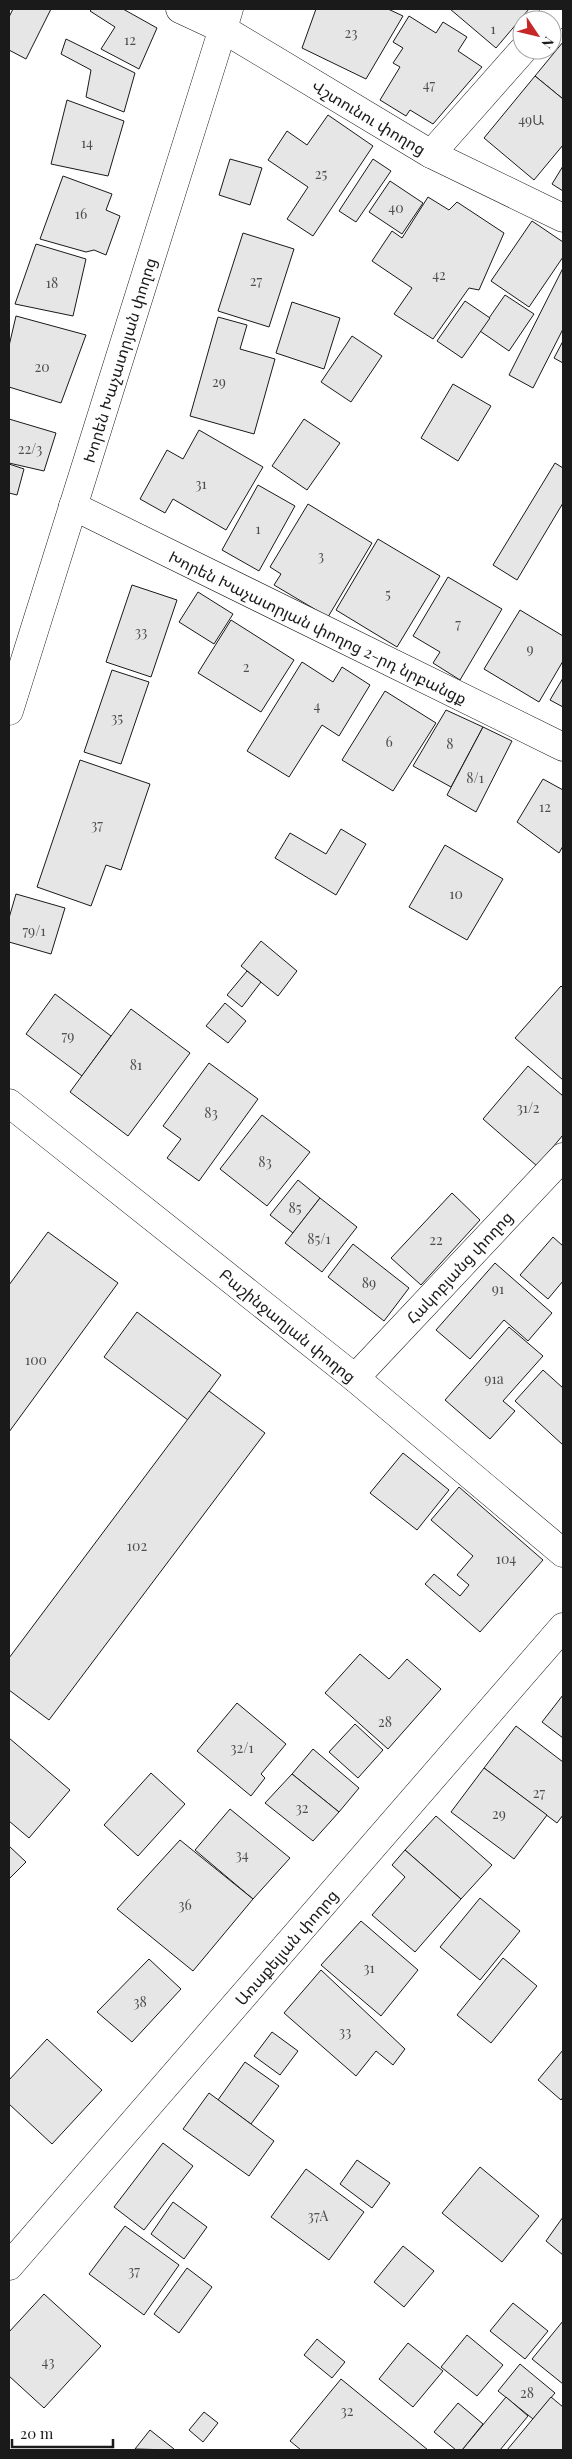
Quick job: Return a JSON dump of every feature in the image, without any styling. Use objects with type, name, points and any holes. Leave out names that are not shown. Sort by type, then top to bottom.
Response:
[{"type":"street","name":"Վշտունու փողոց","points":[[180,9],[226,19],[431,154],[563,218]]},
{"type":"street","name":"Խորեն Խաչատրյան փողոց","points":[[9,711],[226,19]]},
{"type":"street","points":[[431,154],[514,60]]},
{"type":"street","name":"Խորեն Խաչատրյան փողոց 2-րդ նրբանցք","points":[[73,506],[563,747]]},
{"type":"street","name":"Բաշինջաղյան փողոց","points":[[9,1103],[355,1378],[563,1554]]},
{"type":"street","name":"Հակոբյանց փողոց","points":[[355,1378],[563,1156]]},
{"type":"street","name":"Առաքելյան փողոց","points":[[9,2266],[563,1627]]},
{"type":"building","points":[[13,9],[51,9],[26,59],[9,50],[9,17]]},
{"type":"building","points":[[92,9],[123,9],[157,28],[139,69],[101,49],[115,27],[90,11]]},
{"type":"building","points":[[316,9],[388,9],[403,16],[366,79],[302,48]]},
{"type":"building","points":[[450,9],[529,9],[512,10],[512,29],[496,48]]},
{"type":"building","points":[[409,16],[436,33],[443,22],[467,37],[458,51],[482,67],[433,124],[410,110],[406,116],[380,100],[400,67],[393,63],[403,48],[393,42]]},
{"type":"building","points":[[66,39],[135,73],[124,112],[86,97],[91,70],[61,54]]},
{"type":"building","points":[[563,42],[563,99],[535,76],[548,60],[562,60]]},
{"type":"building","points":[[535,76],[563,99],[563,145],[534,180],[484,138]]},
{"type":"building","points":[[67,100],[124,121],[108,176],[51,164]]},
{"type":"building","points":[[328,115],[373,146],[313,236],[287,219],[308,187],[268,160],[287,131],[307,145]]},
{"type":"building","points":[[230,159],[262,168],[250,205],[219,195]]},
{"type":"building","points":[[373,159],[391,171],[356,222],[339,211]]},
{"type":"building","points":[[563,166],[563,191],[552,184]]},
{"type":"building","points":[[63,176],[112,194],[106,210],[120,216],[106,255],[94,250],[86,252],[40,239]]},
{"type":"building","points":[[390,181],[423,203],[402,234],[369,212]]},
{"type":"building","points":[[428,197],[449,210],[457,202],[504,233],[479,290],[469,288],[433,339],[394,314],[412,288],[372,261],[392,231],[402,238]]},
{"type":"building","points":[[532,221],[563,242],[563,257],[529,307],[491,281]]},
{"type":"building","points":[[243,233],[294,249],[269,327],[218,311]]},
{"type":"building","points":[[36,244],[86,259],[73,316],[15,304]]},
{"type":"building","points":[[563,268],[563,329],[533,388],[509,375]]},
{"type":"building","points":[[505,295],[534,314],[509,351],[480,331]]},
{"type":"building","points":[[465,301],[490,318],[462,358],[437,341]]},
{"type":"building","points":[[292,302],[340,318],[324,369],[276,353]]},
{"type":"building","points":[[16,316],[86,335],[61,403],[9,387],[9,346]]},
{"type":"building","points":[[218,317],[247,325],[240,349],[275,359],[254,434],[190,416]]},
{"type":"building","points":[[352,336],[382,356],[351,402],[321,382]]},
{"type":"building","points":[[563,341],[563,363],[554,358]]},
{"type":"building","points":[[453,384],[491,406],[458,461],[421,438]]},
{"type":"building","points":[[9,419],[56,433],[44,471],[9,463]]},
{"type":"building","points":[[304,419],[340,443],[307,490],[272,466]]},
{"type":"building","points":[[199,430],[263,467],[226,530],[173,499],[165,513],[140,499],[167,450],[183,459]]},
{"type":"building","points":[[555,463],[563,468],[563,503],[517,580],[493,565]]},
{"type":"building","points":[[9,464],[24,469],[17,495],[9,493]]},
{"type":"building","points":[[258,485],[295,506],[259,571],[222,550]]},
{"type":"building","points":[[308,504],[372,543],[328,617],[274,585],[281,574],[270,567]]},
{"type":"building","points":[[378,539],[440,576],[397,647],[336,610]]},
{"type":"building","points":[[448,577],[502,609],[460,680],[433,663],[440,652],[413,636]]},
{"type":"building","points":[[132,585],[177,600],[151,677],[106,662]]},
{"type":"building","points":[[198,592],[233,614],[214,644],[179,622]]},
{"type":"building","points":[[520,610],[563,636],[563,661],[539,702],[484,669]]},
{"type":"building","points":[[231,620],[294,660],[261,712],[198,673]]},
{"type":"building","points":[[302,662],[333,682],[342,667],[370,685],[339,736],[322,725],[289,777],[247,751]]},
{"type":"building","points":[[112,670],[149,682],[121,764],[84,752]]},
{"type":"building","points":[[563,678],[563,707],[550,700]]},
{"type":"building","points":[[385,691],[436,723],[393,791],[342,760]]},
{"type":"building","points":[[446,710],[483,727],[451,787],[413,766]]},
{"type":"building","points":[[483,727],[512,741],[476,812],[447,795]]},
{"type":"building","points":[[80,760],[150,784],[121,870],[106,865],[91,906],[37,887]]},
{"type":"building","points":[[543,779],[563,790],[563,846],[559,853],[517,822]]},
{"type":"building","points":[[341,829],[366,844],[336,895],[275,858],[290,833],[326,854]]},
{"type":"building","points":[[445,845],[503,879],[467,940],[409,907]]},
{"type":"building","points":[[16,894],[65,908],[51,954],[9,942],[9,918]]},
{"type":"building","points":[[261,941],[297,971],[278,996],[241,966]]},
{"type":"building","points":[[247,971],[261,982],[242,1007],[227,995]]},
{"type":"building","points":[[561,986],[563,988],[563,1080],[515,1038]]},
{"type":"building","points":[[55,994],[111,1036],[82,1076],[26,1034]]},
{"type":"building","points":[[225,1003],[246,1021],[228,1043],[206,1026]]},
{"type":"building","points":[[131,1009],[190,1053],[128,1136],[70,1092]]},
{"type":"building","points":[[209,1063],[258,1099],[199,1181],[167,1158],[181,1139],[163,1126]]},
{"type":"building","points":[[528,1066],[563,1096],[563,1135],[537,1166],[483,1119]]},
{"type":"building","points":[[262,1115],[310,1152],[267,1206],[220,1169]]},
{"type":"building","points":[[298,1180],[320,1198],[293,1233],[270,1215]]},
{"type":"building","points":[[452,1193],[480,1220],[421,1285],[391,1258]]},
{"type":"building","points":[[320,1198],[357,1227],[322,1272],[285,1243]]},
{"type":"building","points":[[48,1232],[118,1283],[9,1432],[9,1285]]},
{"type":"building","points":[[553,1237],[563,1246],[563,1281],[548,1299],[520,1275]]},
{"type":"building","points":[[353,1244],[409,1288],[384,1321],[328,1277]]},
{"type":"building","points":[[495,1263],[552,1313],[528,1341],[504,1320],[470,1359],[436,1330]]},
{"type":"building","points":[[137,1312],[221,1375],[188,1420],[104,1357]]},
{"type":"building","points":[[509,1327],[543,1356],[503,1401],[515,1411],[490,1439],[445,1400]]},
{"type":"building","points":[[543,1370],[563,1388],[563,1445],[515,1401]]},
{"type":"building","points":[[209,1391],[265,1433],[49,1720],[9,1690],[9,1658]]},
{"type":"building","points":[[403,1453],[449,1490],[417,1530],[370,1493]]},
{"type":"building","points":[[459,1487],[543,1560],[480,1632],[425,1584],[434,1574],[460,1596],[469,1585],[457,1575],[473,1556],[431,1520]]},
{"type":"building","points":[[360,1654],[389,1679],[407,1659],[441,1689],[388,1749],[325,1693]]},
{"type":"building","points":[[563,1695],[563,1738],[542,1722]]},
{"type":"building","points":[[237,1703],[286,1744],[261,1774],[265,1778],[251,1796],[197,1751]]},
{"type":"building","points":[[355,1724],[383,1750],[358,1778],[329,1752]]},
{"type":"building","points":[[516,1726],[563,1762],[563,1815],[557,1823],[484,1768]]},
{"type":"building","points":[[9,1738],[70,1790],[29,1838],[9,1821]]},
{"type":"building","points":[[313,1749],[359,1788],[339,1812],[292,1774]]},
{"type":"building","points":[[484,1768],[547,1815],[514,1859],[451,1812]]},
{"type":"building","points":[[151,1773],[185,1804],[138,1856],[104,1825]]},
{"type":"building","points":[[292,1774],[339,1812],[313,1841],[265,1803]]},
{"type":"building","points":[[230,1809],[290,1858],[253,1899],[195,1850]]},
{"type":"building","points":[[436,1816],[492,1865],[461,1899],[405,1850]]},
{"type":"building","points":[[180,1840],[253,1899],[193,1971],[117,1909]]},
{"type":"building","points":[[9,1846],[26,1862],[9,1879]]},
{"type":"building","points":[[405,1850],[461,1899],[415,1952],[372,1915],[405,1877],[392,1865]]},
{"type":"building","points":[[480,1898],[520,1931],[480,1980],[440,1947]]},
{"type":"building","points":[[361,1921],[418,1970],[381,2016],[321,1965]]},
{"type":"building","points":[[503,1958],[537,1986],[491,2043],[457,2015]]},
{"type":"building","points":[[149,1959],[181,1989],[132,2042],[97,2012]]},
{"type":"building","points":[[321,1970],[405,2049],[393,2065],[376,2051],[356,2076],[284,2013]]},
{"type":"building","points":[[272,2032],[298,2051],[280,2075],[254,2056]]},
{"type":"building","points":[[47,2039],[102,2090],[52,2144],[9,2104],[9,2080]]},
{"type":"building","points":[[563,2050],[563,2097],[561,2100],[538,2080]]},
{"type":"building","points":[[245,2062],[279,2086],[251,2124],[218,2100]]},
{"type":"building","points":[[209,2093],[274,2141],[249,2176],[183,2129]]},
{"type":"building","points":[[163,2143],[193,2166],[144,2230],[114,2207]]},
{"type":"building","points":[[357,2160],[390,2183],[372,2208],[340,2184]]},
{"type":"building","points":[[480,2167],[539,2216],[502,2262],[442,2213]]},
{"type":"building","points":[[306,2169],[364,2212],[329,2260],[271,2217]]},
{"type":"building","points":[[173,2202],[207,2227],[184,2259],[151,2234]]},
{"type":"building","points":[[563,2217],[563,2255],[546,2241]]},
{"type":"building","points":[[125,2226],[179,2265],[144,2315],[89,2274]]},
{"type":"building","points":[[403,2246],[434,2271],[404,2307],[374,2282]]},
{"type":"building","points":[[187,2268],[212,2287],[179,2333],[154,2314]]},
{"type":"building","points":[[44,2294],[101,2346],[44,2408],[9,2376],[9,2332]]},
{"type":"building","points":[[513,2303],[548,2331],[525,2359],[490,2331]]},
{"type":"building","points":[[563,2321],[563,2384],[532,2359]]},
{"type":"building","points":[[467,2335],[503,2365],[477,2396],[441,2367]]},
{"type":"building","points":[[317,2339],[345,2362],[332,2378],[304,2355]]},
{"type":"building","points":[[408,2343],[443,2371],[413,2407],[379,2379]]},
{"type":"building","points":[[520,2364],[555,2393],[533,2419],[498,2391]]},
{"type":"building","points":[[341,2379],[428,2450],[301,2450],[290,2441]]},
{"type":"building","points":[[506,2397],[528,2416],[500,2450],[462,2450]]},
{"type":"building","points":[[551,2397],[563,2407],[563,2450],[507,2450]]},
{"type":"building","points":[[458,2403],[483,2424],[462,2450],[456,2450],[434,2432]]},
{"type":"building","points":[[204,2412],[218,2423],[203,2442],[189,2430]]},
{"type":"building","points":[[150,2430],[174,2449],[135,2449]]}]
